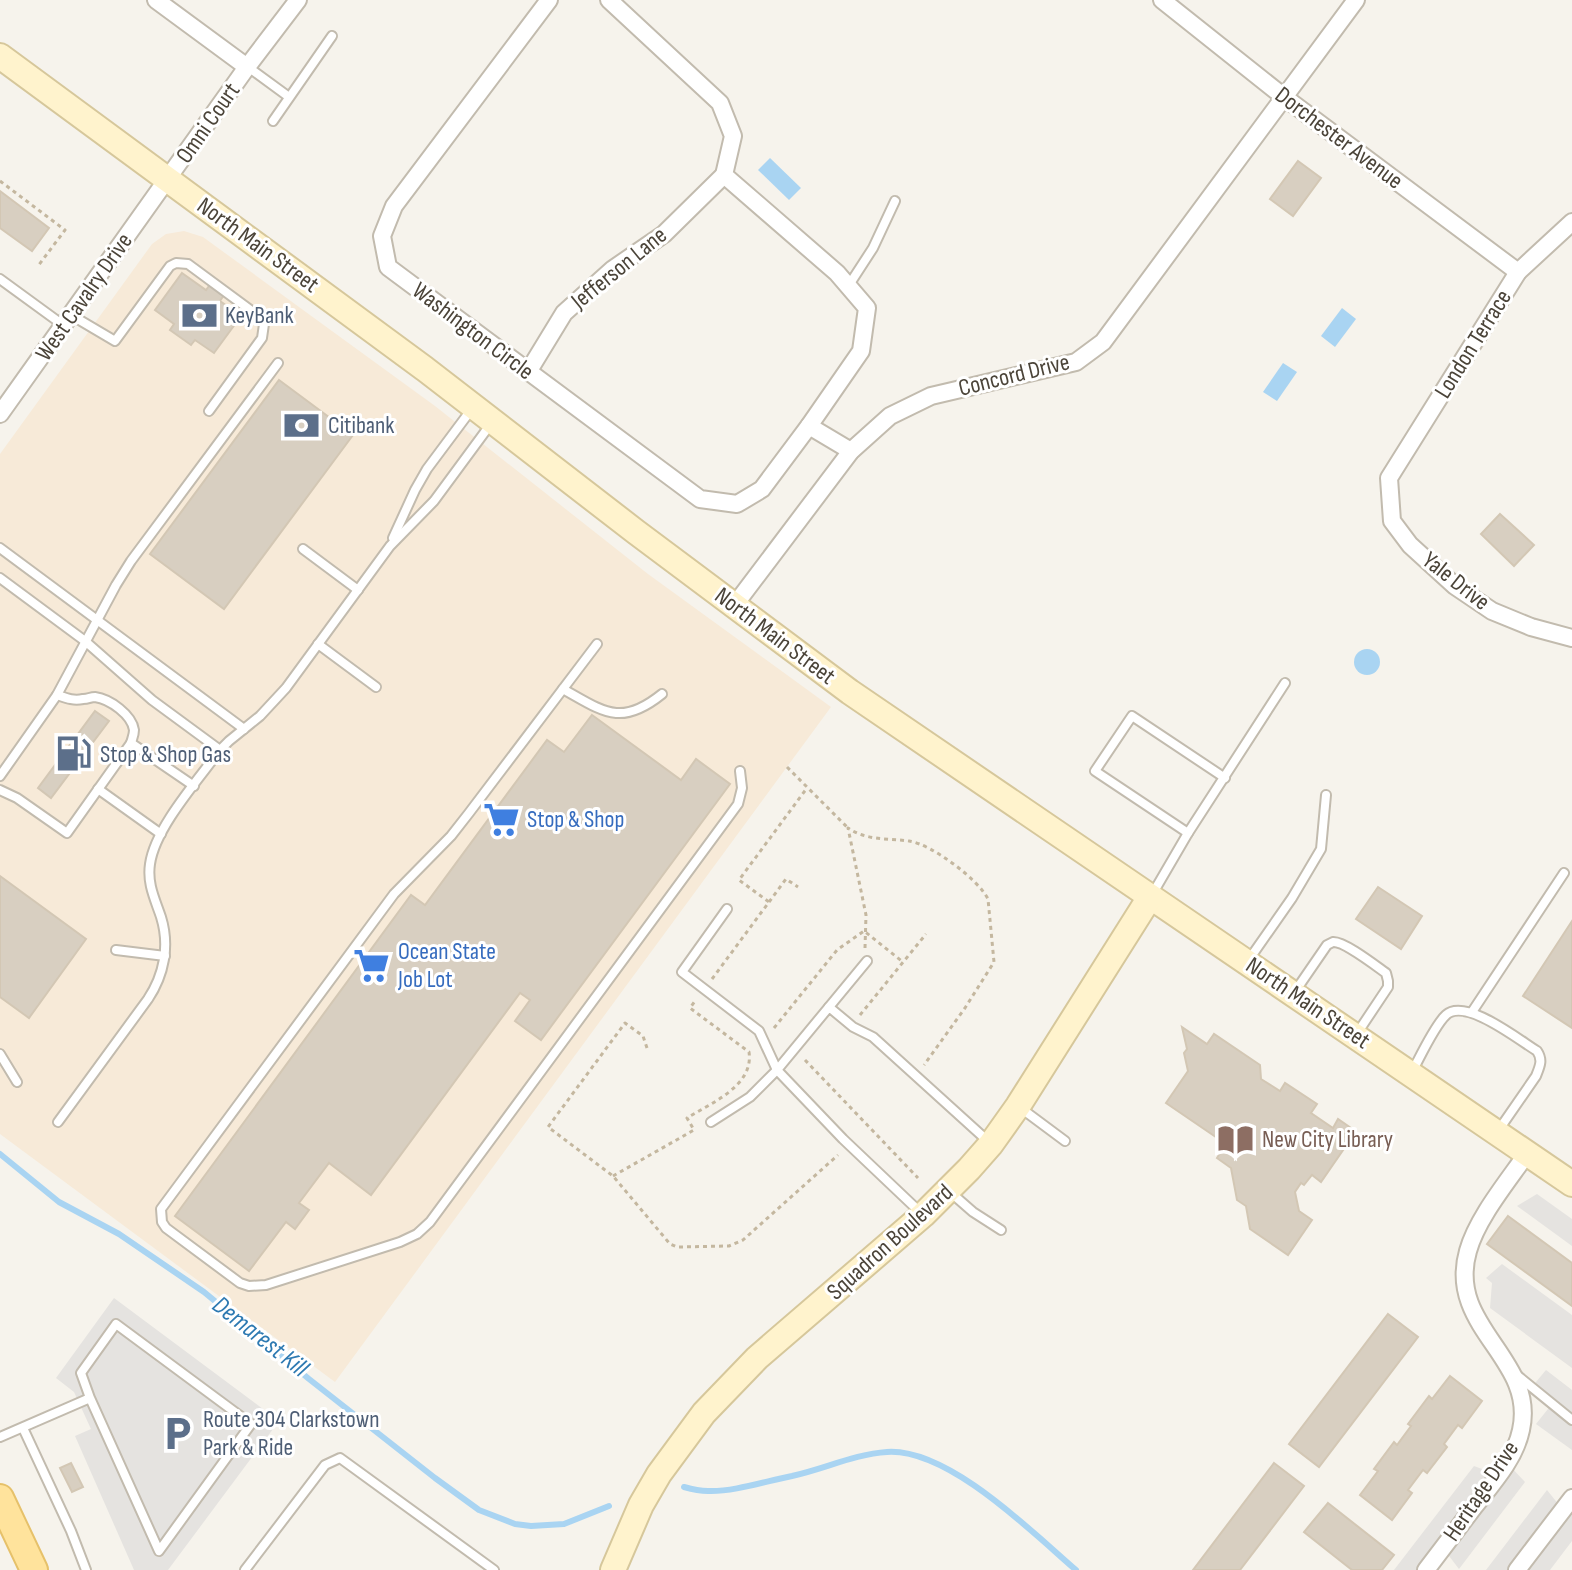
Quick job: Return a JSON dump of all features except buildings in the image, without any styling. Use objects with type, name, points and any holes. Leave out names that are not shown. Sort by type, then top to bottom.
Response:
[{"type":"main road","points":[[0,1498],[34,1570]]},
{"type":"street","name":"Omni Court","points":[[156,0],[247,67]]},
{"type":"street","name":"Omni Court","points":[[168,180],[298,0]]},
{"type":"street","name":"Washington Circle","points":[[549,0],[394,206],[382,236],[388,267],[700,499],[737,504],[762,489],[861,351],[867,308],[837,273],[724,175]]},
{"type":"street","points":[[609,0],[720,103],[733,136],[724,175]]},
{"type":"street","name":"Dorchester Avenue","points":[[1162,0],[1284,97],[1518,272]]},
{"type":"street","name":"Concord Drive","points":[[734,606],[851,451],[890,416],[931,396],[1076,362],[1103,342],[1356,0]]},
{"type":"street","name":"North Main Street","points":[[0,56],[342,307],[862,700],[1572,1184]]},
{"type":"street","name":"Jefferson Lane","points":[[528,372],[564,313],[613,269],[664,234],[724,175]]},
{"type":"street","name":"West Cavalry Drive","points":[[0,414],[168,180]]},
{"type":"street","name":"London Terrace","points":[[1389,478],[1518,272],[1572,222]]},
{"type":"street","points":[[809,426],[851,451]]},
{"type":"street","name":"Yale Drive","points":[[1389,478],[1392,521],[1410,545],[1455,586],[1492,611],[1531,627],[1572,638]]},
{"type":"street","name":"Squadron Boulevard","points":[[613,1570],[659,1474],[704,1413],[757,1358],[923,1215],[991,1144],[1150,897]]},
{"type":"street","name":"Heritage Drive","points":[[1426,1570],[1499,1475],[1519,1437],[1523,1417],[1520,1392],[1512,1371],[1472,1311],[1466,1292],[1465,1263],[1474,1232],[1528,1152]]},
{"type":"street","points":[[1517,1570],[1572,1498]]},
{"type":"lane","points":[[273,121],[332,36]]},
{"type":"lane","points":[[247,67],[289,97]]},
{"type":"lane","points":[[848,286],[873,248],[895,201]]},
{"type":"lane","points":[[0,279],[68,320],[115,341],[170,266],[188,264],[261,318],[264,324],[262,338],[209,411]]},
{"type":"lane","points":[[0,776],[57,695],[131,561],[278,363]]},
{"type":"lane","points":[[390,546],[427,469],[483,414]]},
{"type":"lane","points":[[58,1122],[159,980],[165,956],[165,932],[149,878],[155,844],[161,834],[220,750],[272,704],[390,546],[434,501],[483,414]]},
{"type":"lane","points":[[0,548],[244,729]]},
{"type":"lane","points":[[303,549],[358,590]]},
{"type":"lane","points":[[0,578],[85,641],[152,700],[220,750]]},
{"type":"lane","points":[[318,644],[376,687]]},
{"type":"lane","points":[[597,644],[451,836],[394,894],[161,1209],[166,1228],[240,1283],[249,1286],[266,1285],[417,1234],[430,1222],[738,804],[742,788],[740,771]]},
{"type":"lane","points":[[1150,897],[1285,683]]},
{"type":"lane","points":[[563,689],[613,714],[638,711],[662,694]]},
{"type":"lane","points":[[0,790],[17,798],[67,833],[131,743],[134,732],[130,721],[105,700],[93,697],[69,699],[57,695]]},
{"type":"lane","points":[[1188,833],[1095,771],[1132,716],[1225,778]]},
{"type":"lane","points":[[131,743],[194,786]]},
{"type":"lane","points":[[98,789],[161,834]]},
{"type":"lane","points":[[1247,962],[1292,898],[1321,849],[1326,795]]},
{"type":"lane","points":[[1472,1012],[1564,873]]},
{"type":"lane","points":[[727,909],[682,972],[759,1031],[777,1070],[923,1215]]},
{"type":"lane","points":[[1294,994],[1327,945],[1337,942],[1386,973],[1388,987],[1356,1035]]},
{"type":"lane","points":[[116,950],[165,956]]},
{"type":"lane","points":[[711,1122],[750,1097],[777,1070],[866,956]]},
{"type":"lane","points":[[829,1007],[853,1027],[873,1037],[991,1144]]},
{"type":"lane","points":[[1411,1073],[1443,1017],[1455,1009],[1472,1012],[1537,1051],[1541,1058],[1536,1076],[1497,1131]]},
{"type":"lane","points":[[0,1054],[17,1082]]},
{"type":"lane","points":[[1018,1106],[1065,1141]]},
{"type":"lane","points":[[948,1190],[973,1212],[1001,1230]]},
{"type":"lane","points":[[116,1324],[251,1424],[159,1551],[133,1495],[90,1398],[81,1373],[116,1324]]},
{"type":"lane","points":[[1505,1360],[1523,1381],[1572,1420]]},
{"type":"lane","points":[[0,1437],[90,1398]]},
{"type":"lane","points":[[23,1428],[86,1570]]},
{"type":"lane","points":[[245,1570],[325,1465],[340,1458],[494,1570]]},
{"type":"path","points":[[0,181],[65,230],[38,266]]},
{"type":"path","points":[[787,767],[848,828],[864,837],[923,845],[976,882],[988,899],[992,968],[916,1076]]},
{"type":"path","points":[[769,902],[739,880],[807,788]]},
{"type":"path","points":[[848,828],[866,915],[866,956]]},
{"type":"path","points":[[613,1176],[694,1130],[687,1118],[738,1085],[745,1075],[750,1062],[749,1052],[690,1008],[786,879],[798,887]]},
{"type":"path","points":[[864,931],[903,962]]},
{"type":"path","points":[[764,1041],[837,950],[864,931]]},
{"type":"path","points":[[837,1014],[846,1003],[860,1015],[926,934]]},
{"type":"path","points":[[647,1048],[643,1036],[625,1023],[548,1127],[613,1176],[670,1244],[677,1247],[729,1246],[743,1240],[850,1145]]},
{"type":"path","points":[[803,1058],[918,1178]]},
{"type":"shaded area","points":[[184,231],[203,237],[435,406],[648,574],[831,707],[335,1382],[0,1134],[0,454],[152,244],[166,234]]},
{"type":"shaded area","points":[[1537,1194],[1572,1219],[1572,1246],[1517,1206]]},
{"type":"shaded area","points":[[1502,1264],[1572,1315],[1572,1368],[1490,1308],[1492,1283],[1486,1278]]},
{"type":"shaded area","name":"Route 304 Clarkstown Park & Ride","points":[[114,1298],[279,1421],[168,1570],[134,1570],[75,1436],[91,1429],[74,1392],[56,1378]]},
{"type":"shaded area","points":[[1546,1370],[1572,1390],[1572,1450],[1536,1424],[1552,1404],[1531,1388]]},
{"type":"shaded area","points":[[1507,1463],[1525,1482],[1459,1569],[1443,1548],[1433,1570],[1394,1570],[1474,1466],[1498,1475]]},
{"type":"shaded area","points":[[1547,1490],[1562,1512],[1572,1513],[1572,1541],[1550,1570],[1486,1570]]},
{"type":"water","points":[[770,158],[801,188],[789,200],[758,170]]},
{"type":"water","points":[[1342,308],[1356,319],[1335,347],[1321,336]]},
{"type":"water","points":[[1283,363],[1297,372],[1277,401],[1263,392]]},
{"type":"water","points":[[1367,649],[1376,653],[1380,662],[1376,671],[1367,675],[1358,671],[1354,662],[1358,653]]},
{"type":"waterway","name":"Demarest Kill","points":[[0,1154],[59,1202],[119,1234],[204,1292],[309,1379],[479,1510],[515,1524],[531,1526],[564,1524],[609,1506]]},
{"type":"waterway","name":"Demarest Kill","points":[[684,1487],[705,1491],[728,1490],[863,1456],[887,1452],[911,1454],[936,1463],[988,1495],[1076,1570]]},
{"type":"place","name":"KeyBank","points":[[199,315]]},
{"type":"place","name":"Citibank","points":[[302,425]]},
{"type":"place","name":"Stop & Shop Gas","points":[[74,754]]},
{"type":"place","name":"Stop & Shop","points":[[501,819]]},
{"type":"place","name":"Ocean State Job Lot","points":[[372,965]]},
{"type":"place","name":"New City Library","points":[[1236,1139]]},
{"type":"place","name":"Route 304 Clarkstown Park & Ride","points":[[177,1433]]}]
